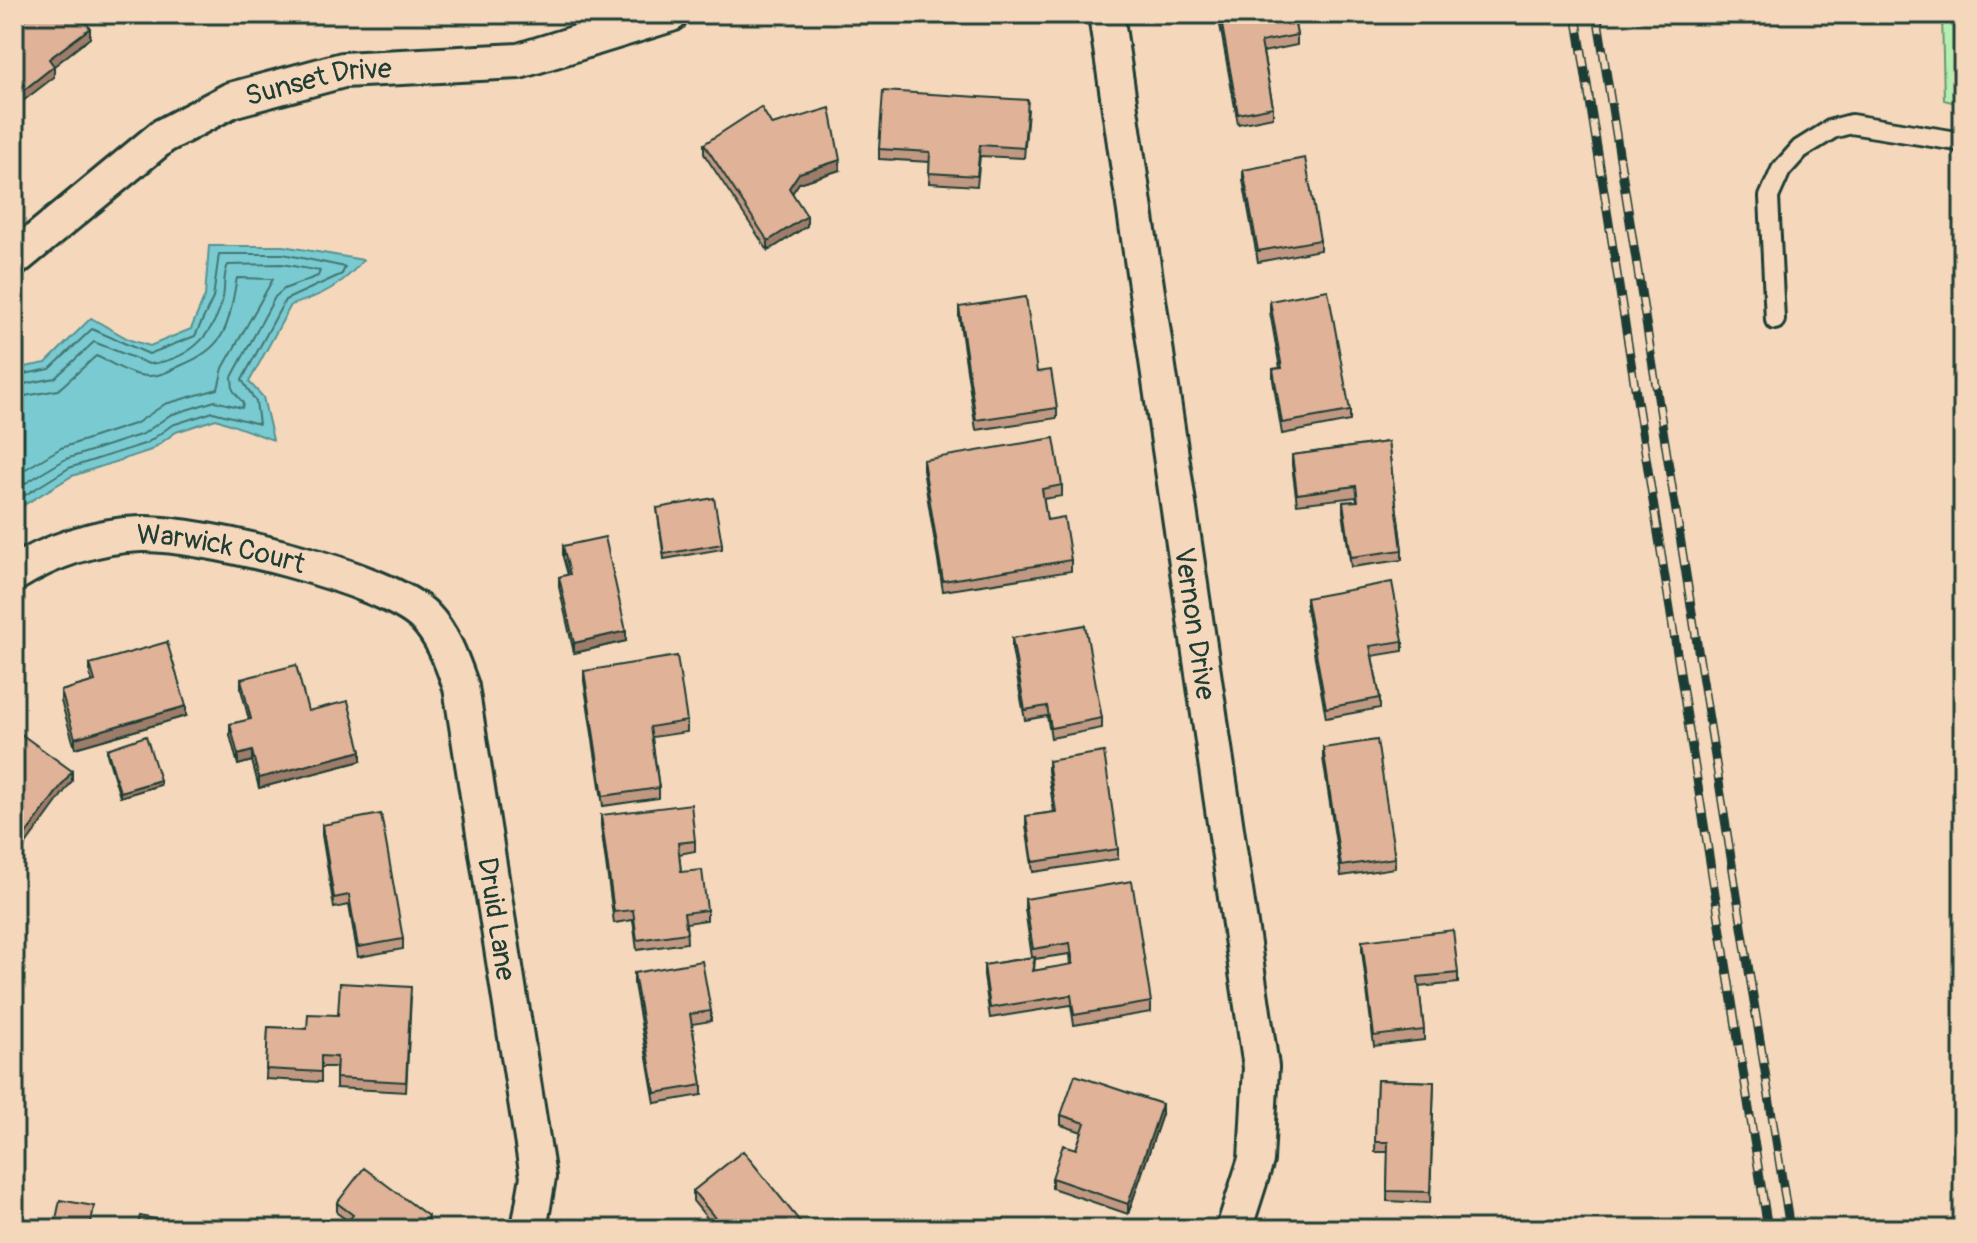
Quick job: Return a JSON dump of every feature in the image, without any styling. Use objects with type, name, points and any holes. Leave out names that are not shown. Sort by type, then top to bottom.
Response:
[{"type":"street","name":"Sunset Drive","points":[[14,259],[163,136],[231,100],[343,70],[519,61],[671,14]]},
{"type":"street","name":"Vernon Drive","points":[[1106,14],[1261,1067],[1256,1160],[1234,1229]]},
{"type":"street","name":"Warwick Court","points":[[14,574],[62,551],[101,539],[142,534],[199,538],[359,580],[403,601],[425,617]]},
{"type":"street","name":"Druid Lane","points":[[425,617],[447,648],[461,687],[538,1177],[529,1229]]},
{"type":"street","points":[[538,1177],[556,1229]]},
{"type":"lane","points":[[1775,320],[1769,197],[1781,170],[1800,149],[1832,129],[1851,124],[1963,142]]},
{"type":"green space","points":[[1942,14],[1963,14],[1963,105],[1944,100]]},
{"type":"water","points":[[209,246],[283,246],[363,260],[331,288],[291,305],[249,382],[263,397],[273,440],[216,419],[176,432],[151,450],[72,476],[14,511],[14,369],[46,363],[91,318],[130,340],[150,346],[191,329],[205,296]]},
{"type":"building","points":[[33,14],[79,14],[90,28],[49,59],[54,66],[14,98],[14,26]]},
{"type":"building","points":[[1220,14],[1293,14],[1297,35],[1261,42],[1273,107],[1238,114]]},
{"type":"building","points":[[883,91],[1028,100],[1024,148],[980,145],[977,176],[929,173],[930,152],[879,149]]},
{"type":"building","points":[[761,107],[772,125],[830,108],[840,160],[799,173],[789,188],[807,216],[768,241],[704,144]]},
{"type":"building","points":[[1305,158],[1320,240],[1258,251],[1243,170]]},
{"type":"building","points":[[1328,290],[1350,411],[1282,423],[1273,369],[1282,368],[1270,301]]},
{"type":"building","points":[[1026,297],[1037,372],[1051,370],[1057,408],[976,420],[959,307]]},
{"type":"building","points":[[1054,438],[1062,485],[1042,489],[1047,520],[1064,517],[1071,560],[943,581],[923,460]]},
{"type":"building","points":[[1388,442],[1402,550],[1351,557],[1343,502],[1358,501],[1356,486],[1297,494],[1292,455]]},
{"type":"building","points":[[714,498],[722,544],[664,554],[657,508]]},
{"type":"building","points":[[605,537],[626,631],[574,643],[559,577],[570,574],[563,546]]},
{"type":"building","points":[[1392,582],[1403,641],[1370,646],[1380,698],[1326,708],[1306,598]]},
{"type":"building","points":[[1085,625],[1102,718],[1051,728],[1047,706],[1025,710],[1012,638]]},
{"type":"building","points":[[167,642],[186,706],[75,738],[61,691],[95,681],[90,664]]},
{"type":"building","points":[[677,656],[687,721],[650,727],[659,788],[603,796],[584,671]]},
{"type":"building","points":[[296,665],[308,711],[348,701],[361,751],[259,778],[252,751],[238,755],[230,724],[251,719],[241,679]]},
{"type":"building","points":[[21,734],[72,771],[14,850],[14,744]]},
{"type":"building","points":[[146,736],[160,780],[120,792],[107,749]]},
{"type":"building","points":[[1377,740],[1395,858],[1341,866],[1323,748]]},
{"type":"building","points":[[1104,752],[1118,849],[1033,862],[1026,816],[1056,812],[1048,761]]},
{"type":"building","points":[[691,804],[695,841],[678,843],[681,872],[702,870],[707,910],[684,913],[687,933],[637,940],[633,910],[614,912],[601,815]]},
{"type":"building","points":[[381,814],[403,939],[358,947],[349,895],[334,898],[322,825]]},
{"type":"building","points":[[1132,881],[1151,1002],[1074,1015],[1071,995],[990,1008],[984,965],[1035,957],[1032,971],[1073,964],[1070,943],[1033,949],[1025,899]]},
{"type":"building","points":[[1453,930],[1458,973],[1418,977],[1424,1030],[1374,1036],[1362,941]]},
{"type":"building","points":[[702,961],[711,1011],[690,1014],[702,1085],[655,1093],[634,973]]},
{"type":"building","points":[[340,983],[411,987],[406,1082],[336,1078],[337,1057],[321,1056],[321,1072],[266,1069],[268,1027],[307,1029],[308,1014],[338,1015]]},
{"type":"building","points":[[1075,1075],[1162,1104],[1128,1204],[1052,1178],[1063,1145],[1076,1149],[1085,1123],[1061,1115]]},
{"type":"building","points":[[1377,1080],[1434,1082],[1430,1192],[1387,1191],[1388,1142],[1375,1142]]},
{"type":"building","points":[[743,1151],[806,1229],[724,1229],[693,1191]]},
{"type":"building","points":[[364,1168],[428,1216],[418,1229],[342,1229],[353,1215],[337,1203]]},
{"type":"building","points":[[60,1200],[94,1206],[90,1229],[54,1229]]},
{"type":"building","points":[[140,1216],[174,1223],[173,1229],[137,1229]]},
{"type":"building","points":[[14,1222],[54,1229],[14,1229]]},
{"type":"railway","points":[[1576,14],[1768,1229]]},
{"type":"railway","points":[[1597,14],[1790,1229]]}]
